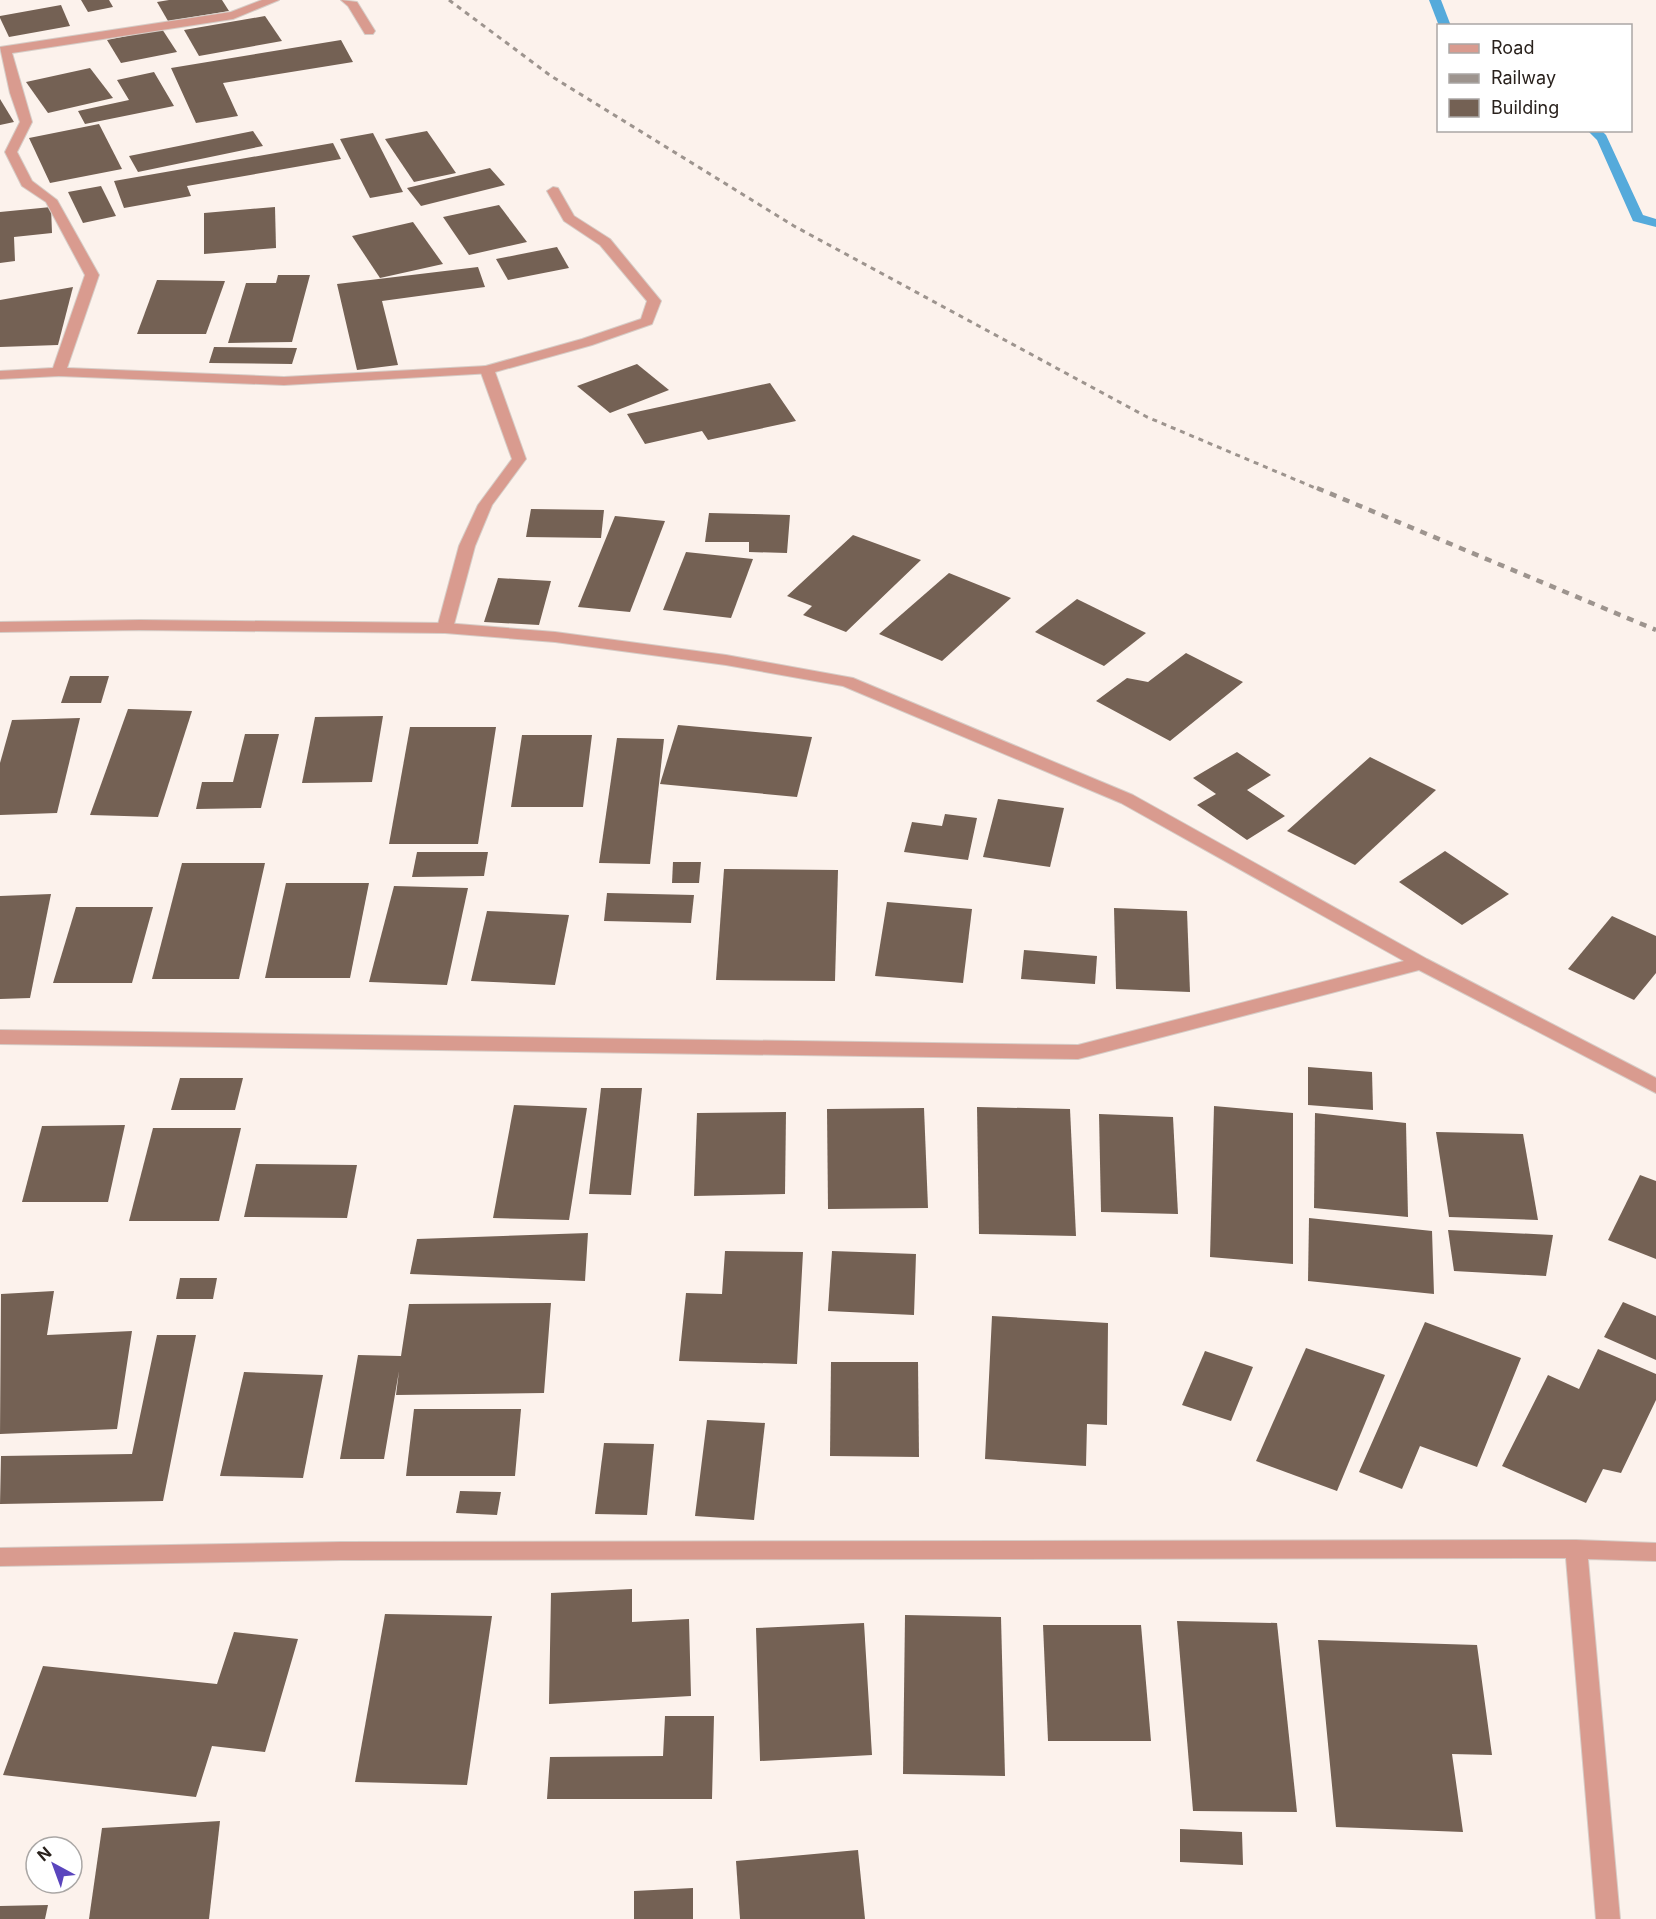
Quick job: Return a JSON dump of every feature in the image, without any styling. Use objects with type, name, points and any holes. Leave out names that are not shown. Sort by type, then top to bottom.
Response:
[{"type":"street","points":[[59,372],[92,275],[51,200],[27,183],[11,152],[26,122],[3,51],[233,15],[273,0]]},
{"type":"street","points":[[346,0],[353,4],[369,31]]},
{"type":"street","points":[[0,375],[59,372],[284,381],[487,370],[566,350],[646,321],[654,301],[605,242],[569,218],[553,191]]},
{"type":"street","points":[[445,628],[472,536],[486,505],[519,459],[487,370]]},
{"type":"street","points":[[0,627],[140,625],[445,628],[555,636],[726,660],[847,682],[1126,799],[1421,963],[1656,1086]]},
{"type":"street","points":[[0,1037],[1078,1052],[1421,963]]},
{"type":"street","points":[[0,1557],[341,1551],[1576,1549],[1656,1552]]},
{"type":"street","points":[[1576,1549],[1608,1919]]},
{"type":"building","points":[[81,0],[109,0],[113,7],[88,12]]},
{"type":"building","points":[[222,0],[229,11],[168,21],[157,2]]},
{"type":"building","points":[[61,5],[70,26],[9,37],[0,18],[0,16]]},
{"type":"building","points":[[265,16],[282,41],[199,56],[184,30]]},
{"type":"building","points":[[162,29],[177,52],[121,63],[107,40]]},
{"type":"building","points":[[341,40],[353,62],[223,83],[238,116],[196,123],[171,68]]},
{"type":"building","points":[[90,68],[113,98],[48,113],[26,82]]},
{"type":"building","points":[[154,72],[174,106],[85,124],[78,111],[129,100],[117,80]]},
{"type":"building","points":[[0,99],[14,122],[0,125]]},
{"type":"building","points":[[99,124],[122,169],[50,183],[29,138]]},
{"type":"building","points":[[253,131],[263,146],[138,172],[129,156]]},
{"type":"building","points":[[427,131],[456,173],[414,182],[385,139]]},
{"type":"building","points":[[373,133],[403,192],[370,198],[340,139]]},
{"type":"building","points":[[333,143],[341,159],[187,186],[191,196],[124,208],[114,181]]},
{"type":"building","points":[[490,168],[505,185],[421,206],[407,188]]},
{"type":"building","points":[[101,186],[116,216],[83,223],[68,192]]},
{"type":"building","points":[[499,205],[527,242],[469,255],[443,217]]},
{"type":"building","points":[[51,207],[52,233],[14,237],[15,261],[0,263],[0,212]]},
{"type":"building","points":[[275,207],[276,248],[204,254],[204,213]]},
{"type":"building","points":[[413,222],[443,264],[380,278],[352,236]]},
{"type":"building","points":[[557,247],[569,268],[508,280],[496,259]]},
{"type":"building","points":[[478,267],[485,287],[382,301],[398,365],[357,370],[337,284]]},
{"type":"building","points":[[278,275],[310,275],[292,342],[228,343],[246,283],[276,283]]},
{"type":"building","points":[[157,280],[225,281],[206,334],[137,334]]},
{"type":"building","points":[[73,287],[58,345],[0,347],[0,300]]},
{"type":"building","points":[[214,347],[297,348],[292,364],[209,363]]},
{"type":"building","points":[[637,364],[669,390],[610,413],[577,386]]},
{"type":"building","points":[[770,383],[796,421],[708,440],[702,431],[645,444],[627,414]]},
{"type":"building","points":[[531,509],[604,510],[601,538],[526,537]]},
{"type":"building","points":[[709,513],[790,515],[787,553],[749,552],[749,542],[705,542]]},
{"type":"building","points":[[615,516],[665,521],[630,612],[578,607]]},
{"type":"building","points":[[853,535],[921,560],[846,632],[803,615],[812,606],[787,596]]},
{"type":"building","points":[[686,552],[753,559],[731,618],[663,610]]},
{"type":"building","points":[[949,573],[1011,598],[942,661],[879,634]]},
{"type":"building","points":[[498,578],[551,581],[539,625],[484,622]]},
{"type":"building","points":[[1077,599],[1146,633],[1104,666],[1035,632]]},
{"type":"building","points":[[1186,653],[1243,682],[1170,741],[1096,701],[1127,678],[1148,682]]},
{"type":"building","points":[[70,676],[109,676],[101,703],[61,703]]},
{"type":"building","points":[[128,709],[192,711],[158,817],[90,815]]},
{"type":"building","points":[[383,716],[372,782],[302,783],[315,717]]},
{"type":"building","points":[[80,718],[57,813],[0,815],[0,763],[12,720]]},
{"type":"building","points":[[678,725],[812,737],[797,797],[660,784]]},
{"type":"building","points":[[410,727],[496,727],[478,844],[389,844]]},
{"type":"building","points":[[245,734],[279,734],[261,808],[196,809],[202,782],[233,782]]},
{"type":"building","points":[[522,735],[592,735],[583,807],[511,807]]},
{"type":"building","points":[[617,738],[664,739],[650,864],[599,863]]},
{"type":"building","points":[[1237,752],[1271,775],[1247,790],[1285,816],[1247,840],[1197,805],[1216,794],[1193,778]]},
{"type":"building","points":[[1370,757],[1436,790],[1355,865],[1287,831]]},
{"type":"building","points":[[998,799],[1064,808],[1050,867],[983,857]]},
{"type":"building","points":[[945,814],[977,818],[968,860],[904,852],[912,822],[942,826]]},
{"type":"building","points":[[1445,851],[1509,894],[1462,925],[1399,882]]},
{"type":"building","points":[[417,852],[488,852],[484,876],[412,877]]},
{"type":"building","points":[[673,862],[701,862],[699,883],[672,883]]},
{"type":"building","points":[[182,863],[265,863],[239,979],[152,979]]},
{"type":"building","points":[[724,869],[838,870],[835,981],[716,980]]},
{"type":"building","points":[[286,883],[369,883],[350,978],[265,978]]},
{"type":"building","points":[[394,886],[468,888],[447,985],[369,982]]},
{"type":"building","points":[[607,893],[694,895],[691,923],[604,921]]},
{"type":"building","points":[[51,894],[30,998],[0,999],[0,896]]},
{"type":"building","points":[[887,902],[972,909],[963,983],[875,976]]},
{"type":"building","points":[[76,907],[153,907],[132,983],[53,983]]},
{"type":"building","points":[[1114,908],[1187,911],[1190,992],[1116,989]]},
{"type":"building","points":[[487,911],[569,915],[555,985],[471,981]]},
{"type":"building","points":[[1612,916],[1656,936],[1656,973],[1634,1000],[1568,969]]},
{"type":"building","points":[[1024,950],[1097,956],[1095,984],[1021,979]]},
{"type":"building","points":[[1308,1067],[1372,1072],[1373,1110],[1308,1105]]},
{"type":"building","points":[[180,1078],[243,1078],[235,1110],[171,1110]]},
{"type":"building","points":[[601,1088],[642,1088],[631,1195],[589,1194]]},
{"type":"building","points":[[514,1105],[587,1108],[569,1220],[493,1218]]},
{"type":"building","points":[[1214,1106],[1293,1113],[1293,1264],[1210,1257]]},
{"type":"building","points":[[977,1107],[1070,1109],[1076,1236],[979,1234]]},
{"type":"building","points":[[924,1108],[928,1208],[828,1209],[827,1109]]},
{"type":"building","points":[[786,1112],[785,1194],[694,1196],[697,1113]]},
{"type":"building","points":[[1315,1113],[1406,1123],[1408,1217],[1314,1208]]},
{"type":"building","points":[[1099,1114],[1173,1117],[1178,1214],[1101,1212]]},
{"type":"building","points":[[125,1125],[108,1202],[22,1202],[42,1126]]},
{"type":"building","points":[[153,1128],[241,1128],[219,1221],[129,1221]]},
{"type":"building","points":[[1436,1132],[1523,1134],[1538,1220],[1449,1217]]},
{"type":"building","points":[[256,1164],[357,1165],[347,1218],[244,1217]]},
{"type":"building","points":[[1640,1175],[1656,1181],[1656,1259],[1608,1240]]},
{"type":"building","points":[[1309,1218],[1432,1231],[1434,1294],[1308,1281]]},
{"type":"building","points":[[1448,1230],[1553,1235],[1546,1276],[1454,1271]]},
{"type":"building","points":[[588,1233],[585,1281],[410,1274],[417,1239]]},
{"type":"building","points":[[725,1251],[803,1252],[797,1364],[679,1361],[686,1293],[722,1294]]},
{"type":"building","points":[[832,1251],[916,1254],[914,1315],[828,1311]]},
{"type":"building","points":[[180,1278],[217,1278],[213,1299],[176,1299]]},
{"type":"building","points":[[54,1291],[47,1335],[132,1331],[117,1429],[0,1434],[1,1294]]},
{"type":"building","points":[[1623,1302],[1656,1316],[1656,1360],[1604,1337]]},
{"type":"building","points":[[551,1303],[544,1393],[396,1395],[399,1371],[384,1459],[340,1459],[358,1355],[401,1356],[409,1304]]},
{"type":"building","points":[[992,1316],[1108,1323],[1107,1425],[1087,1424],[1086,1466],[985,1459]]},
{"type":"building","points":[[1425,1322],[1521,1358],[1477,1467],[1420,1446],[1402,1489],[1359,1472]]},
{"type":"building","points":[[157,1335],[196,1335],[163,1501],[0,1504],[1,1456],[132,1454]]},
{"type":"building","points":[[1306,1348],[1385,1375],[1337,1491],[1256,1461]]},
{"type":"building","points":[[1598,1349],[1656,1374],[1656,1400],[1621,1473],[1603,1469],[1586,1503],[1502,1466],[1548,1375],[1579,1389]]},
{"type":"building","points":[[1205,1351],[1253,1367],[1231,1421],[1182,1405]]},
{"type":"building","points":[[831,1362],[918,1362],[919,1457],[830,1456]]},
{"type":"building","points":[[244,1372],[323,1375],[303,1478],[220,1476]]},
{"type":"building","points":[[414,1409],[521,1409],[515,1476],[406,1476]]},
{"type":"building","points":[[707,1420],[765,1423],[754,1520],[695,1516]]},
{"type":"building","points":[[604,1443],[654,1444],[647,1515],[595,1514]]},
{"type":"building","points":[[460,1491],[501,1492],[497,1515],[456,1513]]},
{"type":"building","points":[[632,1589],[632,1622],[689,1619],[691,1696],[549,1704],[551,1593]]},
{"type":"building","points":[[385,1614],[492,1616],[467,1785],[355,1782]]},
{"type":"building","points":[[905,1615],[1001,1617],[1005,1776],[903,1774]]},
{"type":"building","points":[[1177,1621],[1277,1623],[1297,1812],[1193,1811]]},
{"type":"building","points":[[864,1623],[872,1755],[760,1761],[756,1628]]},
{"type":"building","points":[[1043,1625],[1141,1625],[1151,1741],[1048,1741]]},
{"type":"building","points":[[234,1632],[298,1639],[265,1752],[212,1746],[196,1797],[3,1775],[43,1666],[217,1684]]},
{"type":"building","points":[[1318,1640],[1477,1645],[1492,1755],[1452,1754],[1463,1832],[1336,1827]]},
{"type":"building","points":[[665,1716],[714,1716],[712,1799],[547,1799],[550,1757],[663,1756]]},
{"type":"building","points":[[220,1821],[209,1919],[89,1919],[102,1828]]},
{"type":"building","points":[[1180,1829],[1242,1832],[1243,1865],[1180,1862]]},
{"type":"building","points":[[858,1850],[865,1919],[740,1919],[736,1861]]},
{"type":"building","points":[[693,1888],[693,1919],[634,1919],[634,1891]]},
{"type":"building","points":[[48,1905],[45,1919],[0,1919],[0,1906]]},
{"type":"waterway","points":[[1435,0],[1444,24]]},
{"type":"waterway","points":[[1595,132],[1602,138],[1638,218],[1656,223]]},
{"type":"railway","points":[[449,0],[551,76],[794,226],[1147,417],[1320,490]]},
{"type":"railway","points":[[1317,488],[1656,630]]}]
